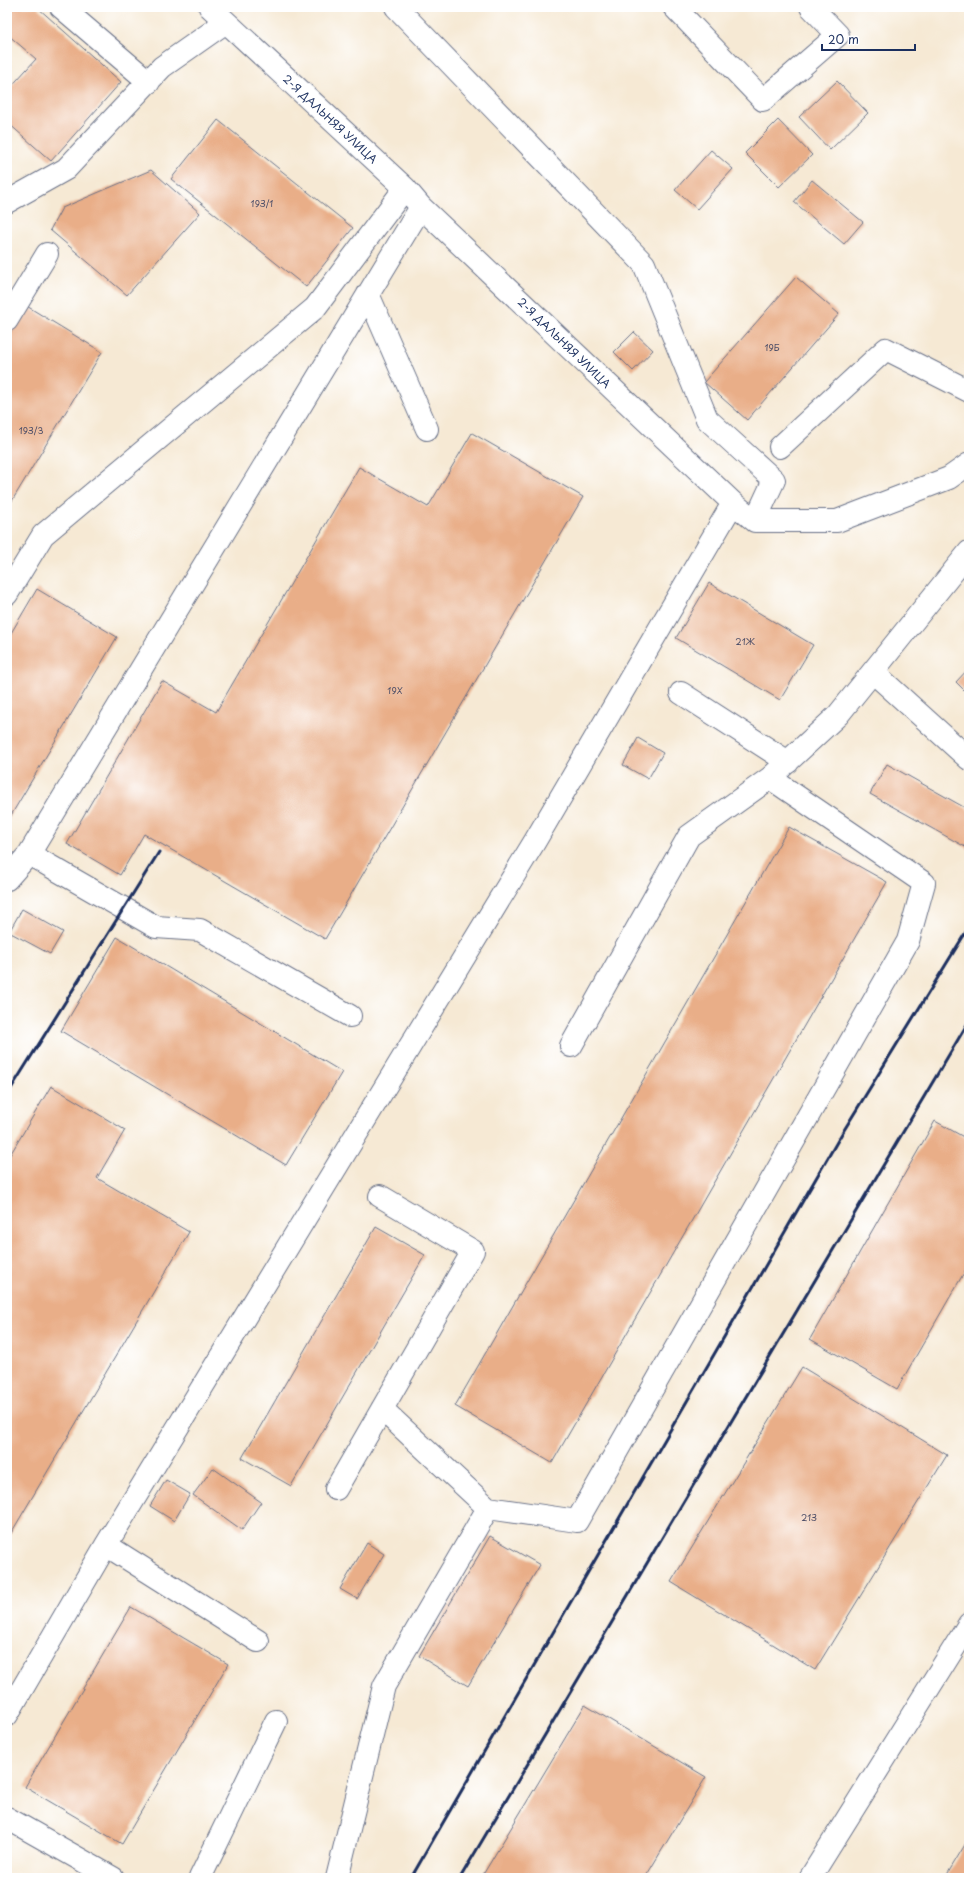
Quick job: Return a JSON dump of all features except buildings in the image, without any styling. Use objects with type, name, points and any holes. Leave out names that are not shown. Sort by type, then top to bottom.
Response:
[{"type":"street","points":[[61,7],[149,82]]},
{"type":"street","name":"2-Я ДАЛЬНЯЯ УЛИЦА","points":[[210,7],[405,188],[421,207],[732,503],[755,521]]},
{"type":"street","points":[[396,7],[644,264],[707,419],[774,480],[755,521],[838,521],[949,478],[969,464]]},
{"type":"street","points":[[674,7],[763,100],[838,35],[811,7]]},
{"type":"street","points":[[7,202],[66,169],[162,67],[226,22]]},
{"type":"street","points":[[7,594],[44,535],[315,308],[405,188]]},
{"type":"street","points":[[7,878],[29,854],[421,207]]},
{"type":"street","points":[[7,320],[47,254]]},
{"type":"street","points":[[368,294],[427,429]]},
{"type":"street","points":[[780,447],[886,349],[969,391]]},
{"type":"street","points":[[7,1715],[106,1545],[535,841],[732,503]]},
{"type":"street","points":[[571,1046],[689,836],[770,778],[838,715],[969,552]]},
{"type":"street","points":[[873,672],[969,759]]},
{"type":"street","points":[[681,693],[788,762]]},
{"type":"street","points":[[382,1409],[488,1508],[577,1521],[908,942],[924,883],[770,778]]},
{"type":"street","points":[[29,854],[156,926],[200,930],[350,1016]]},
{"type":"street","points":[[336,1489],[473,1251],[380,1196]]},
{"type":"street","points":[[337,1878],[384,1686],[488,1508]]},
{"type":"street","points":[[106,1545],[258,1641]]},
{"type":"street","points":[[810,1878],[969,1624]]},
{"type":"street","points":[[200,1878],[276,1721]]},
{"type":"street","points":[[7,1818],[113,1878]]},
{"type":"railway","points":[[7,1095],[159,852]]},
{"type":"railway","points":[[411,1878],[841,1135],[969,927]]},
{"type":"railway","points":[[460,1878],[969,1021]]}]
